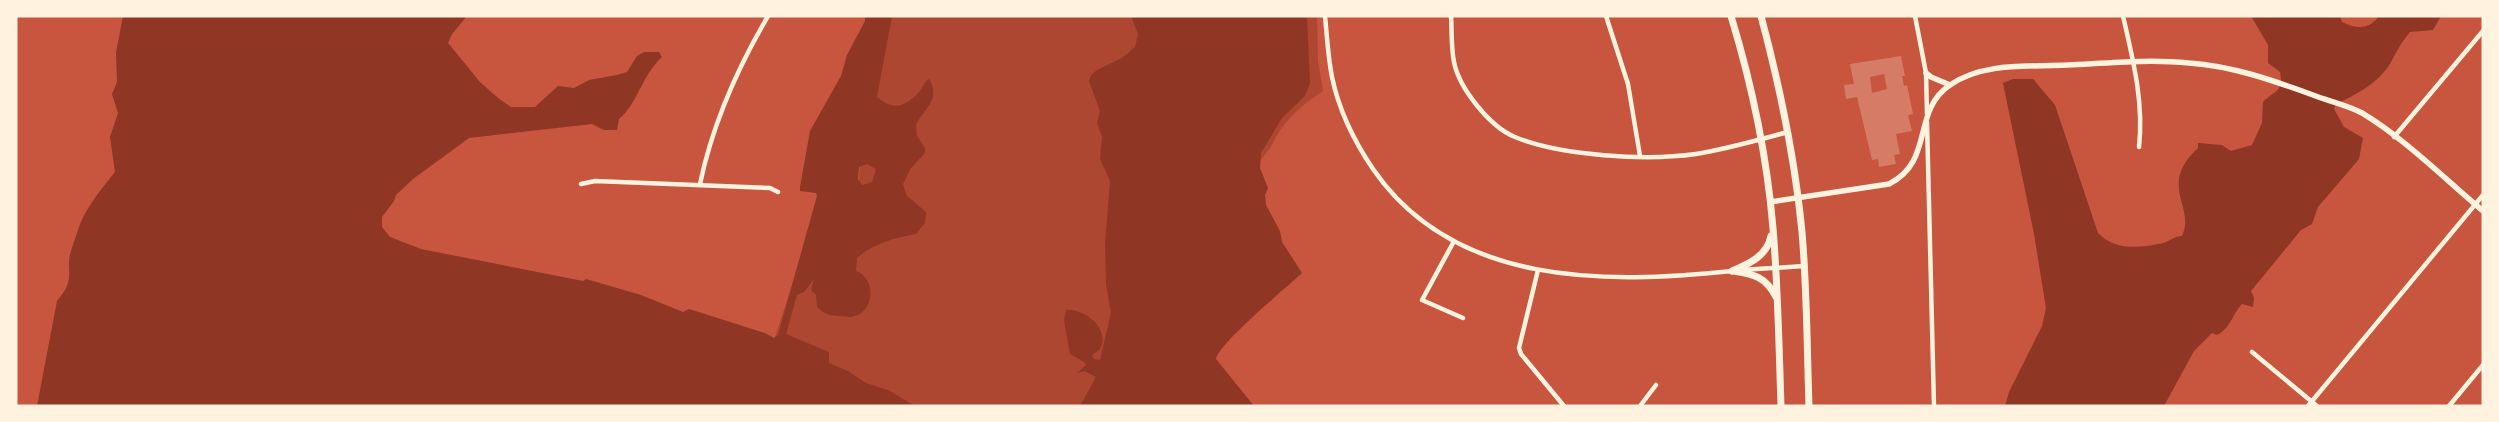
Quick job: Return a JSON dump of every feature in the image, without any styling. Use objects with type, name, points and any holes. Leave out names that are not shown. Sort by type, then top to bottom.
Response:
[{"type":"main road","points":[[1731,16],[1760,139],[1770,202],[1776,267],[1781,406]]},
{"type":"main road","points":[[1761,16],[1788,132],[1798,198],[1804,266],[1809,406]]},
{"type":"main road","points":[[1732,271],[1744,266],[1764,252],[1770,244],[1773,229]]},
{"type":"main road","points":[[1732,271],[1757,276],[1765,281],[1770,285],[1777,300]]},
{"type":"street","points":[[700,184],[720,118],[756,37],[768,16]]},
{"type":"street","points":[[1326,16],[1332,78],[1346,123],[1358,147],[1394,196],[1431,227],[1453,242],[1488,258],[1538,270],[1630,278],[1673,278],[1732,271],[1804,266]]},
{"type":"street","points":[[1451,16],[1454,62],[1466,90],[1494,122],[1514,136],[1560,150],[1640,156],[1695,154],[1788,132]]},
{"type":"street","points":[[1606,16],[1628,84],[1640,156]]},
{"type":"street","points":[[1915,16],[1926,72],[1934,406]]},
{"type":"street","points":[[2124,16],[2134,62],[2141,110],[2139,147]]},
{"type":"street","points":[[2394,137],[2483,31]]},
{"type":"street","points":[[1770,202],[1889,184],[1897,180],[1908,172],[1914,161],[1927,114],[1943,90],[1982,70],[2134,62],[2188,62],[2221,67],[2270,79],[2361,113],[2394,137],[2483,211]]},
{"type":"street","points":[[1926,72],[1931,77],[1950,85]]},
{"type":"street","points":[[581,184],[595,181],[700,184],[770,188],[778,192]]},
{"type":"street","points":[[2310,403],[2483,195]]},
{"type":"street","points":[[1453,242],[1422,300],[1463,318]]},
{"type":"street","points":[[1538,270],[1519,348],[1521,354],[1564,406]]},
{"type":"street","points":[[2252,352],[2310,403],[2317,406]]},
{"type":"street","points":[[2449,406],[2483,365]]},
{"type":"street","points":[[1640,406],[1656,385]]},
{"type":"shaded area","points":[[123,16],[467,16],[452,34],[448,43],[480,82],[498,98],[511,107],[535,107],[558,86],[574,88],[589,80],[627,72],[637,56],[644,52],[659,52],[662,57],[649,72],[630,106],[619,119],[617,130],[604,130],[592,124],[469,138],[413,179],[396,195],[394,201],[382,217],[382,227],[390,237],[421,249],[583,281],[586,279],[641,295],[683,312],[689,309],[765,333],[774,338],[778,335],[817,196],[816,193],[800,191],[810,131],[841,76],[847,55],[865,21],[865,16],[892,16],[877,97],[894,106],[904,104],[919,92],[929,79],[932,86],[933,93],[930,104],[916,125],[917,136],[925,148],[925,153],[911,168],[903,184],[907,196],[926,212],[925,223],[916,234],[900,237],[870,248],[857,258],[856,271],[868,281],[870,289],[868,304],[858,315],[850,317],[824,313],[817,307],[816,295],[811,290],[814,279],[804,292],[797,295],[786,334],[829,352],[829,363],[848,371],[866,383],[888,390],[915,406],[37,406],[57,301],[68,284],[69,259],[73,244],[88,208],[115,172],[110,137],[118,113],[112,94],[117,82],[116,53]],"holes":[[[867,164],[876,169],[872,182],[862,185],[858,179],[859,167]]]},
{"type":"shaded area","points":[[874,16],[1317,16],[1318,61],[1323,91],[1299,109],[1286,122],[1271,147],[1112,347],[1164,406],[833,406],[769,355],[807,240],[858,194],[868,39]]},
{"type":"shaded area","points":[[1131,16],[1307,16],[1310,83],[1305,96],[1282,118],[1261,153],[1260,168],[1268,188],[1265,195],[1266,205],[1280,231],[1282,242],[1302,273],[1228,341],[1216,359],[1254,406],[1080,406],[1096,377],[1084,371],[1077,373],[1086,365],[1070,354],[1064,320],[1066,310],[1073,310],[1088,316],[1099,327],[1102,334],[1102,342],[1100,349],[1092,356],[1094,359],[1100,360],[1111,313],[1106,284],[1105,244],[1110,181],[1100,159],[1102,137],[1097,123],[1100,111],[1089,81],[1091,75],[1097,70],[1122,58],[1135,47],[1138,34]]},
{"type":"shaded area","points":[[2251,16],[2340,16],[2342,22],[2362,27],[2371,24],[2379,16],[2441,16],[2433,30],[2410,32],[2381,76],[2359,92],[2336,104],[2334,109],[2344,127],[2363,138],[2359,159],[2318,207],[2312,224],[2301,230],[2251,291],[2254,298],[2253,307],[2242,304],[2222,332],[2217,335],[2212,333],[2194,351],[2164,406],[2005,406],[2009,392],[2042,326],[2046,308],[2034,234],[2003,83],[2013,79],[2033,79],[2055,105],[2098,233],[2112,243],[2128,247],[2163,243],[2182,236],[2185,215],[2180,195],[2180,174],[2186,161],[2198,148],[2198,143],[2222,145],[2231,151],[2252,145],[2262,123],[2263,102],[2281,84],[2280,72],[2268,63],[2268,45]]},
{"type":"building","points":[[1901,56],[1905,76],[1902,76],[1904,86],[1907,85],[1913,114],[1908,115],[1912,131],[1896,134],[1900,154],[1894,155],[1896,164],[1879,167],[1878,159],[1872,160],[1857,97],[1846,99],[1844,85],[1854,84],[1850,64]],"holes":[[[1884,74],[1887,89],[1872,93],[1870,77]]]}]
